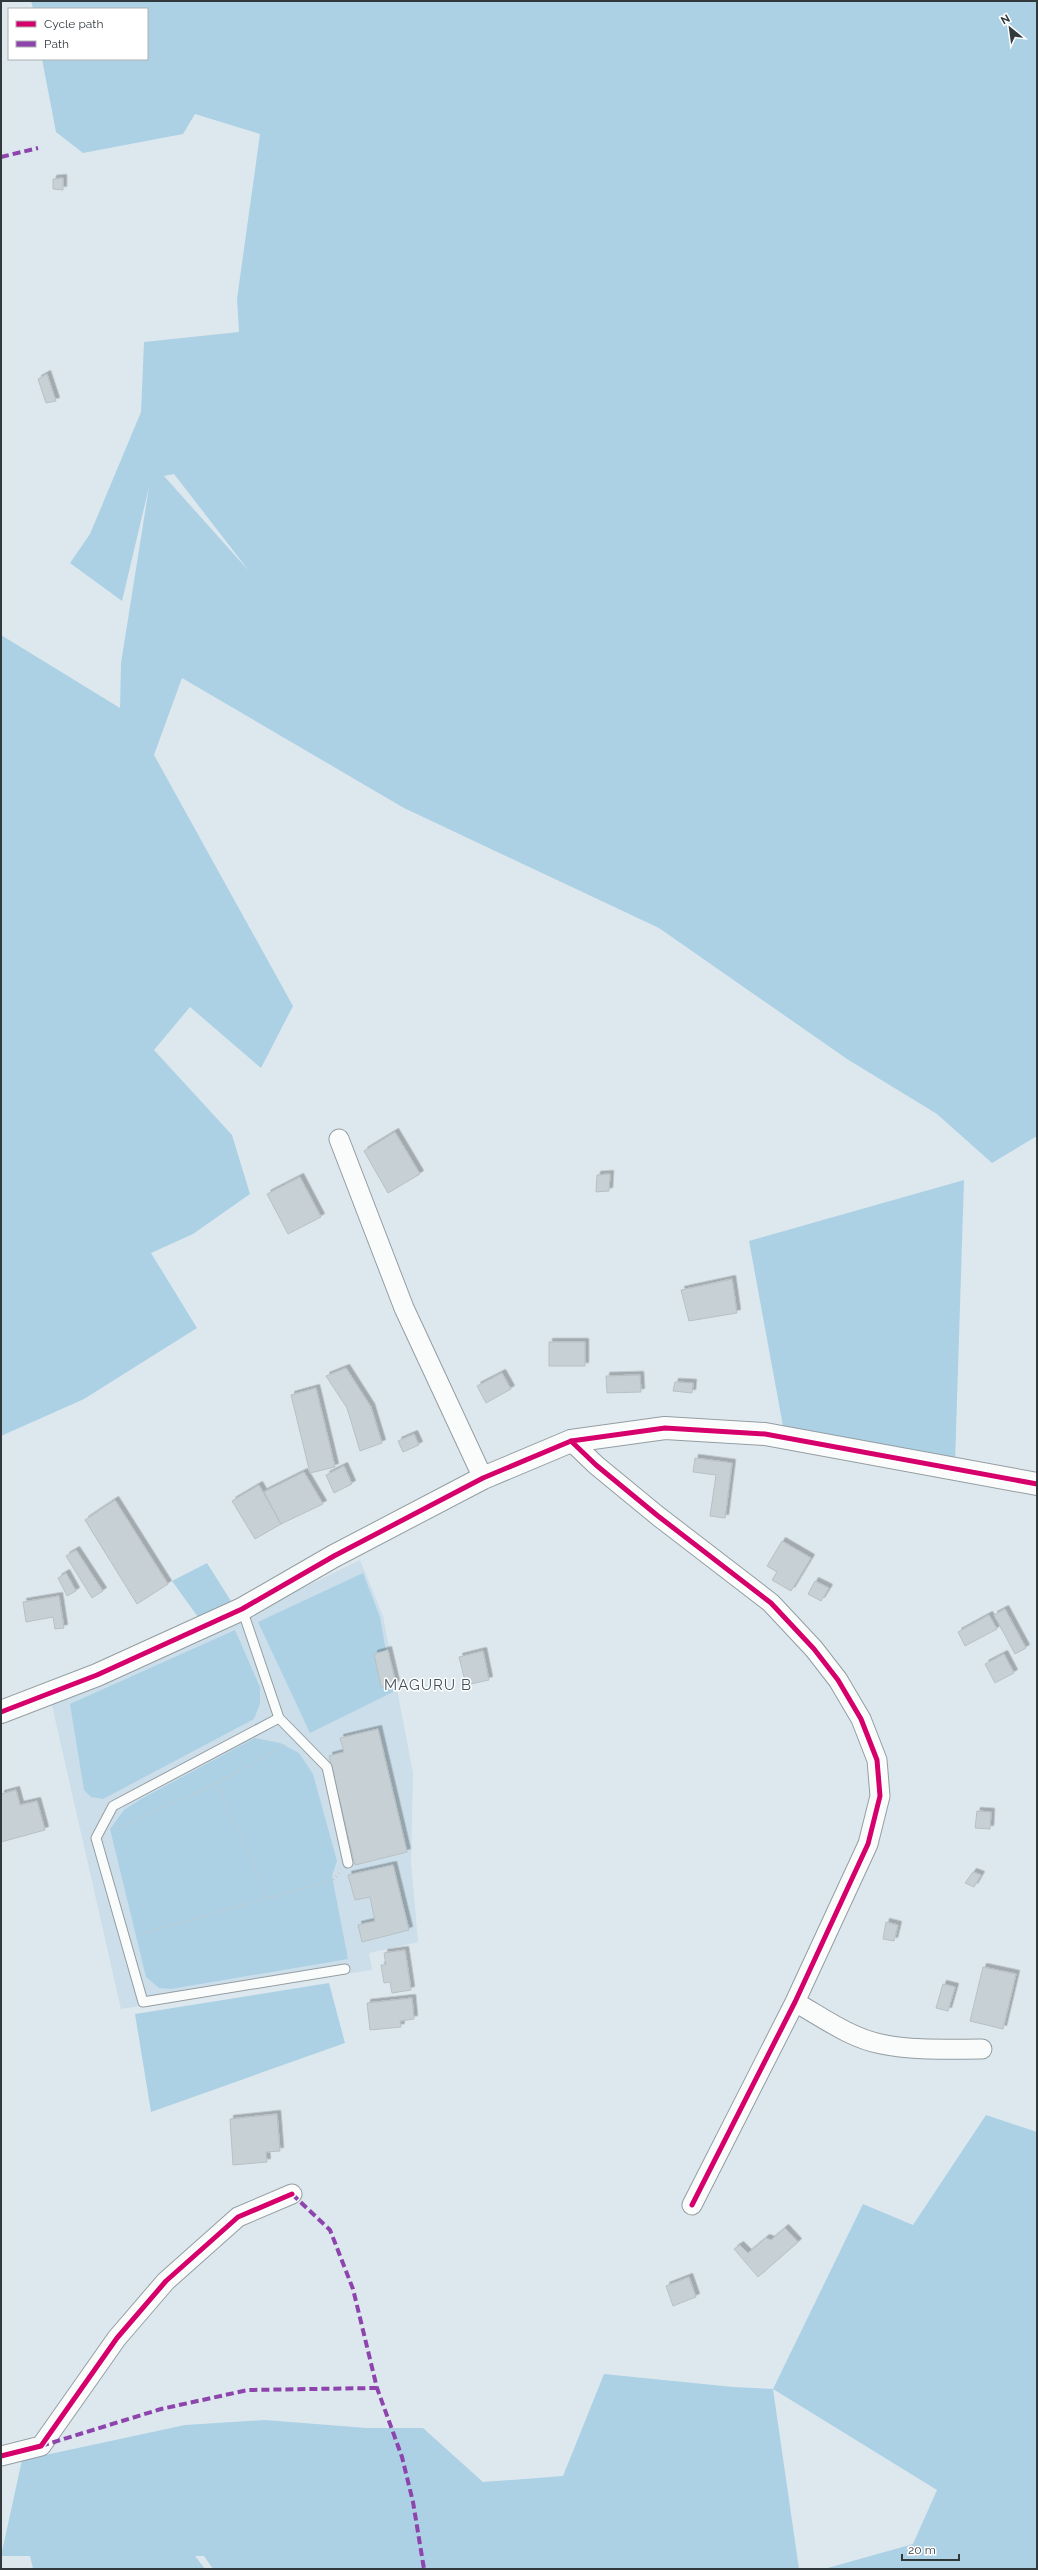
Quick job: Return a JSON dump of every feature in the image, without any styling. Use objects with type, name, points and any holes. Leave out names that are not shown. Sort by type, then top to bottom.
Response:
[{"type":"street","points":[[339,1139],[404,1308],[483,1478]]},
{"type":"street","points":[[1,1712],[97,1676],[242,1609],[334,1556],[483,1478],[571,1441],[665,1428],[766,1434],[1037,1484]]},
{"type":"street","points":[[571,1441],[596,1465],[647,1507],[771,1603],[814,1649],[838,1680],[861,1719],[877,1760],[880,1796],[868,1844],[795,2002],[692,2205]]},
{"type":"street","points":[[795,2002],[844,2030],[880,2044],[929,2050],[982,2049]]},
{"type":"street","points":[[1,2456],[41,2446],[117,2338],[166,2281],[238,2217],[292,2194]]},
{"type":"lane","points":[[242,1609],[279,1718],[327,1767],[348,1863]]},
{"type":"lane","points":[[279,1718],[113,1806],[96,1838],[143,2002],[345,1969]]},
{"type":"path","points":[[96,1838],[217,1783],[298,1738]]},
{"type":"path","points":[[217,1783],[268,1898]]},
{"type":"path","points":[[125,1938],[333,1880],[348,1863]]},
{"type":"shaded area","points":[[31,1],[1037,1],[1037,1136],[992,1163],[937,1114],[847,1059],[659,928],[404,808],[182,678],[154,755],[293,1006],[261,1068],[190,1007],[154,1050],[232,1135],[250,1194],[193,1234],[151,1253],[197,1328],[84,1399],[1,1436],[1,635],[120,708],[121,663],[149,487],[122,601],[70,563],[90,534],[141,412],[144,342],[239,332],[237,299],[260,134],[195,114],[183,134],[83,153],[56,132],[42,60],[148,60],[148,8],[33,8]],"holes":[[[174,474],[249,571],[164,476]]]},
{"type":"shaded area","points":[[964,1180],[955,1463],[785,1437],[749,1241]]},
{"type":"shaded area","points":[[360,1560],[383,1616],[413,1773],[411,1862],[418,1942],[369,1953],[372,1970],[121,2009],[51,1701],[237,1620]]},
{"type":"shaded area","points":[[207,1563],[231,1601],[198,1617],[172,1581]]},
{"type":"shaded area","points":[[363,1573],[380,1617],[393,1692],[310,1733],[258,1622]]},
{"type":"shaded area","points":[[235,1630],[260,1687],[260,1704],[254,1719],[103,1799],[91,1797],[84,1790],[70,1704]]},
{"type":"shaded area","points":[[255,1738],[280,1743],[299,1753],[313,1774],[337,1861],[332,1876],[348,1959],[171,1989],[159,1988],[146,1977],[110,1829],[124,1810],[141,1799]]},
{"type":"shaded area","points":[[329,1983],[345,2043],[151,2112],[135,2014]]},
{"type":"shaded area","points":[[986,2115],[1037,2132],[1037,2569],[824,2569],[913,2544],[937,2490],[773,2389],[863,2204],[913,2225]]},
{"type":"shaded area","points":[[604,2374],[733,2387],[773,2389],[799,2569],[213,2569],[204,2556],[195,2556],[205,2569],[33,2569],[30,2556],[1,2556],[22,2460],[185,2425],[265,2420],[367,2428],[423,2428],[483,2482],[563,2476]]},
{"type":"building","points":[[63,178],[63,190],[53,189],[53,179]]},
{"type":"building","points":[[47,374],[56,401],[46,403],[38,379]]},
{"type":"building","points":[[395,1132],[420,1174],[388,1193],[364,1151]]},
{"type":"building","points":[[610,1174],[609,1191],[596,1192],[597,1175]]},
{"type":"building","points":[[300,1177],[321,1217],[288,1234],[267,1194]]},
{"type":"building","points":[[732,1279],[737,1313],[689,1321],[681,1290]]},
{"type":"building","points":[[549,1342],[585,1342],[585,1366],[549,1366]]},
{"type":"building","points":[[346,1368],[371,1407],[382,1443],[360,1451],[347,1408],[326,1376]]},
{"type":"building","points":[[502,1373],[511,1389],[486,1403],[477,1386]]},
{"type":"building","points":[[640,1375],[641,1392],[607,1393],[606,1376]]},
{"type":"building","points":[[675,1382],[693,1383],[692,1393],[673,1391]]},
{"type":"building","points":[[316,1388],[335,1467],[310,1473],[291,1395]]},
{"type":"building","points":[[414,1434],[419,1445],[403,1452],[398,1441]]},
{"type":"building","points":[[695,1458],[732,1463],[725,1518],[710,1516],[716,1475],[693,1472]]},
{"type":"building","points":[[344,1466],[352,1484],[334,1493],[326,1475]]},
{"type":"building","points":[[304,1472],[323,1504],[281,1524],[264,1492]]},
{"type":"building","points":[[259,1485],[281,1524],[255,1539],[232,1501]]},
{"type":"building","points":[[115,1500],[168,1584],[137,1604],[85,1520]]},
{"type":"building","points":[[782,1541],[811,1558],[791,1591],[772,1580],[777,1572],[767,1566]]},
{"type":"building","points":[[76,1550],[103,1591],[92,1598],[66,1556]]},
{"type":"building","points":[[66,1573],[76,1591],[67,1596],[58,1578]]},
{"type":"building","points":[[815,1581],[829,1588],[821,1601],[808,1594]]},
{"type":"building","points":[[59,1596],[64,1628],[55,1629],[53,1617],[26,1622],[23,1602]]},
{"type":"building","points":[[1005,1609],[1026,1648],[1015,1654],[994,1615]]},
{"type":"building","points":[[989,1615],[997,1629],[965,1646],[958,1632]]},
{"type":"building","points":[[388,1650],[396,1684],[381,1687],[374,1654]]},
{"type":"building","points":[[483,1651],[489,1680],[466,1685],[459,1657]]},
{"type":"building","points":[[1004,1654],[1014,1673],[995,1683],[985,1664]]},
{"type":"building","points":[[378,1729],[407,1852],[355,1865],[329,1756],[344,1752],[340,1738]]},
{"type":"building","points":[[16,1790],[20,1805],[37,1801],[45,1830],[1,1842],[1,1794]]},
{"type":"building","points":[[977,1811],[991,1812],[990,1829],[975,1828]]},
{"type":"building","points":[[393,1865],[409,1930],[362,1942],[358,1925],[375,1921],[370,1897],[355,1900],[348,1875]]},
{"type":"building","points":[[973,1872],[981,1875],[974,1887],[965,1883]]},
{"type":"building","points":[[886,1922],[898,1925],[894,1941],[883,1939]]},
{"type":"building","points":[[405,1950],[411,1990],[392,1993],[390,1982],[384,1983],[381,1965],[386,1965],[384,1953]]},
{"type":"building","points":[[983,1967],[1016,1974],[1003,2029],[970,2021]]},
{"type":"building","points":[[943,1984],[955,1987],[948,2011],[936,2008]]},
{"type":"building","points":[[412,1998],[414,2019],[400,2021],[401,2027],[370,2030],[367,2003]]},
{"type":"building","points":[[277,2114],[280,2151],[266,2152],[267,2162],[233,2165],[230,2119]]},
{"type":"building","points":[[785,2228],[798,2242],[758,2277],[734,2249],[740,2245],[748,2253],[766,2238],[771,2240]]},
{"type":"building","points":[[689,2277],[696,2297],[673,2306],[666,2286]]},
{"type":"marked path","points":[[1,157],[38,148]]},
{"type":"marked path","points":[[292,2194],[330,2230],[353,2289],[377,2388],[402,2457],[413,2502],[424,2569]]},
{"type":"marked path","points":[[41,2446],[161,2409],[248,2390],[377,2388]]},
{"type":"cycle path","points":[[1,1712],[97,1675],[242,1609],[334,1556],[483,1478],[571,1441],[665,1428],[765,1434],[1037,1484]]},
{"type":"cycle path","points":[[571,1441],[596,1465],[658,1516],[771,1603],[814,1649],[838,1680],[861,1719],[877,1760],[880,1796],[868,1844],[795,2002],[692,2205]]},
{"type":"cycle path","points":[[1,2456],[41,2446],[117,2338],[166,2281],[238,2217],[292,2194]]},
{"type":"district","name":"MAGURU B","points":[[428,1685]]}]
